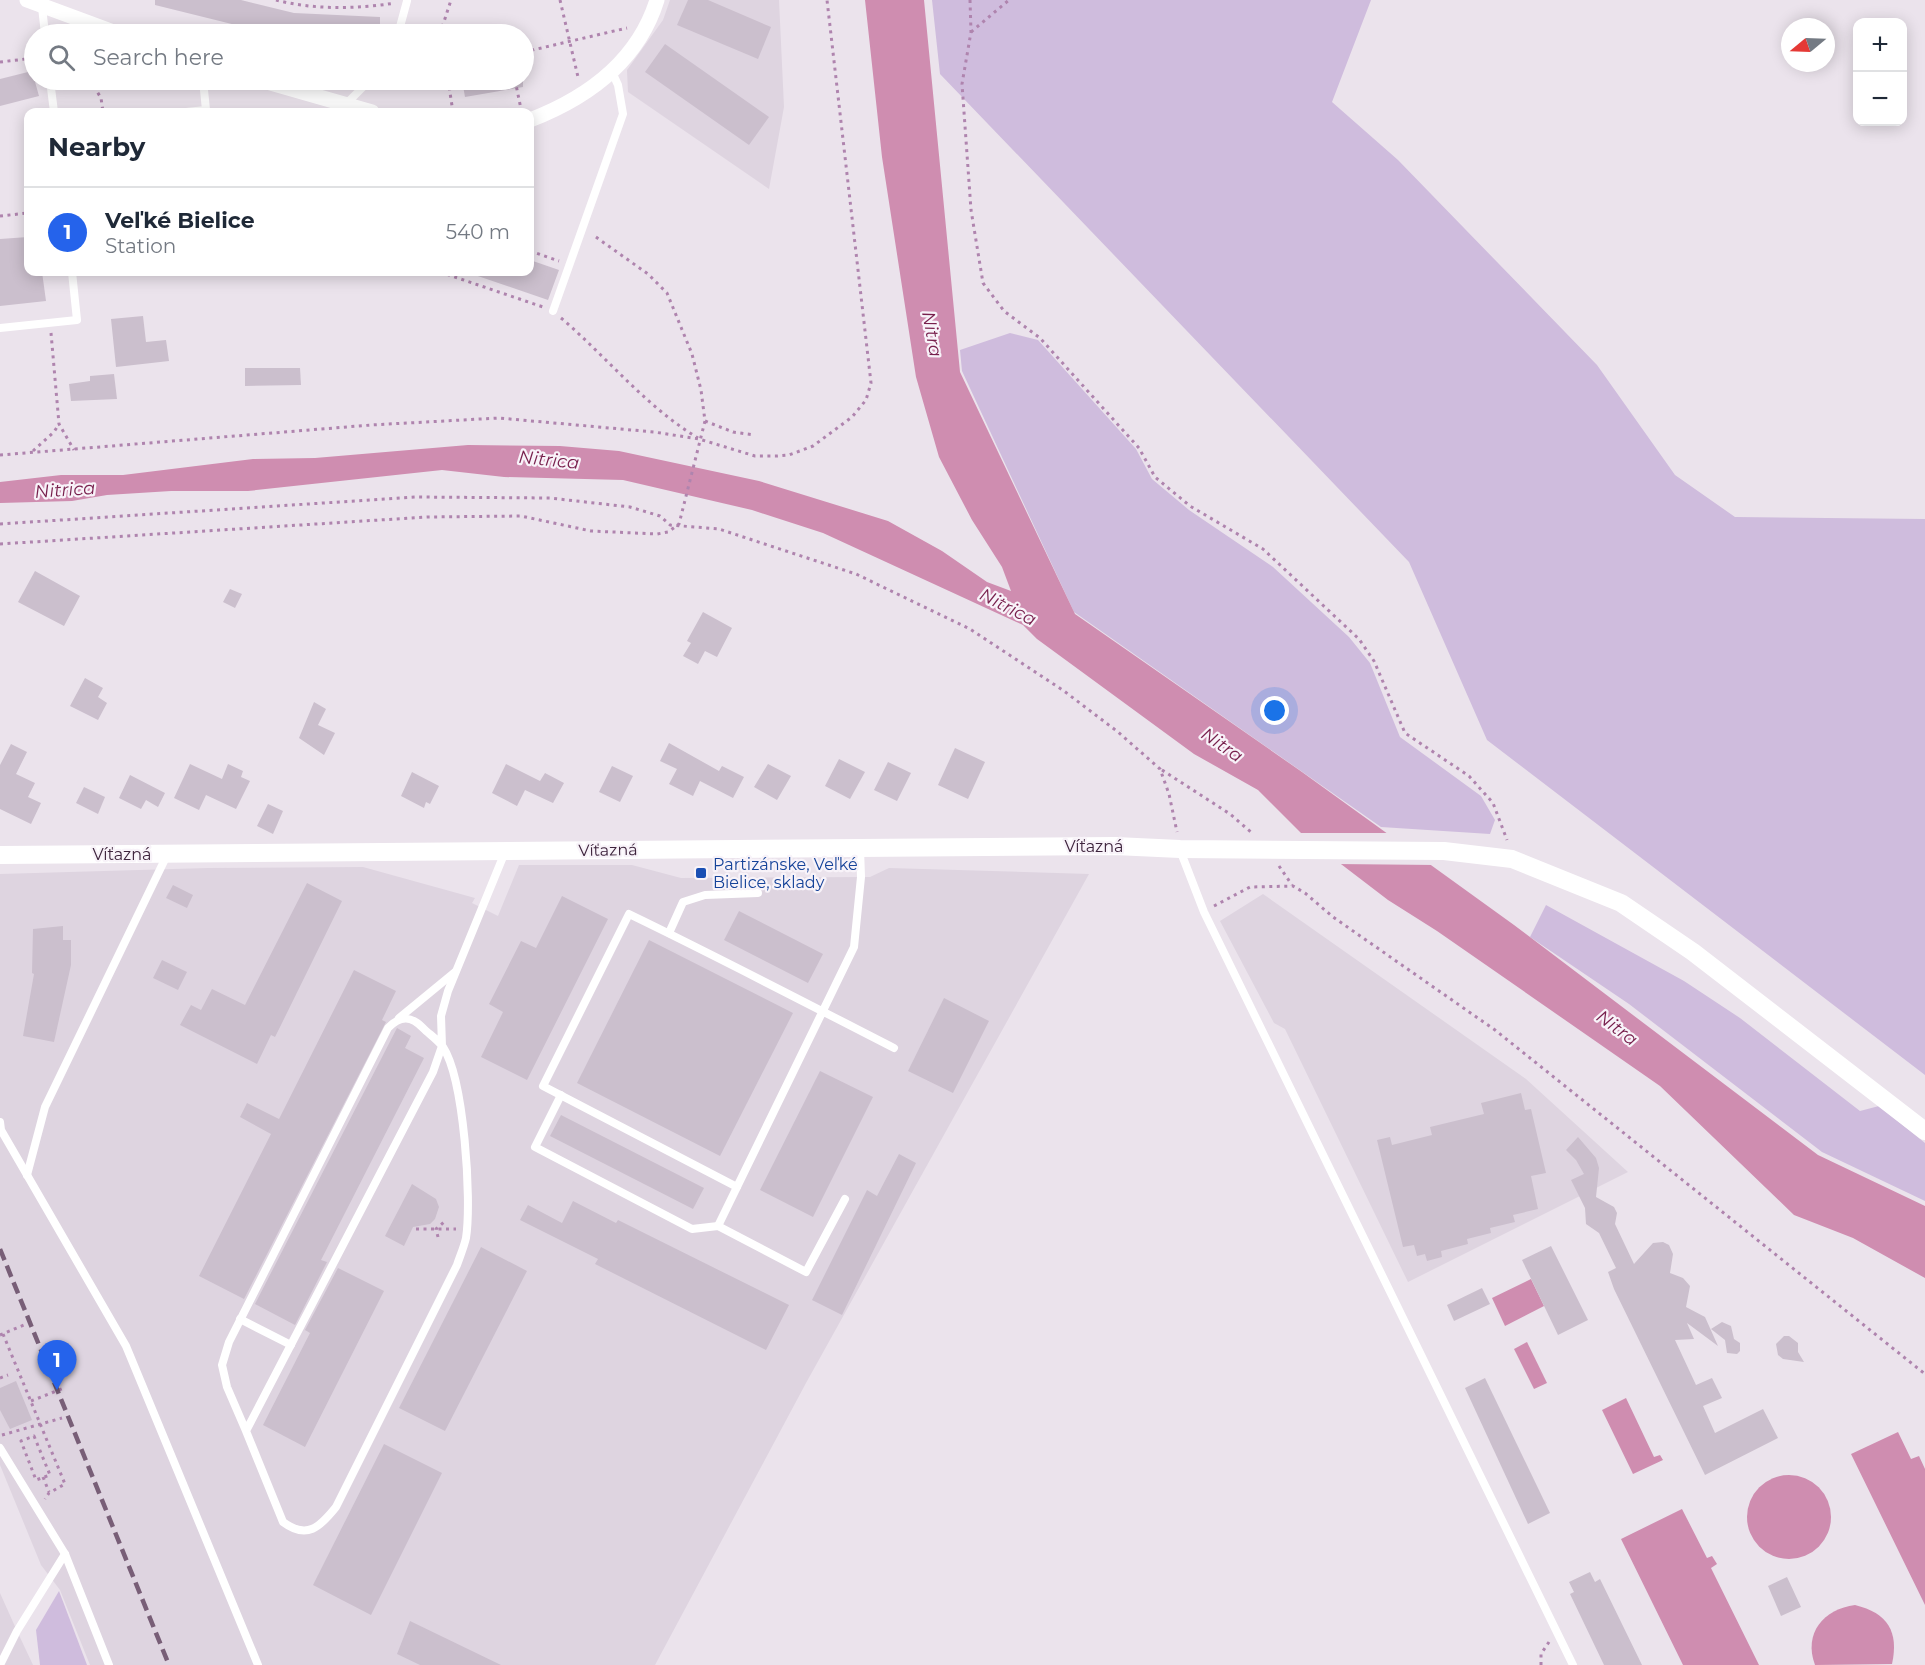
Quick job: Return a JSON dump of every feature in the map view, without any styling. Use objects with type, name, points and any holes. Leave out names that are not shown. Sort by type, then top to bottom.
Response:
[{"type":"main road","name":"Víťazná","points":[[0,855],[1115,846],[1180,849],[1444,851],[1508,858],[1621,903],[1693,952],[1925,1131]]},
{"type":"street","points":[[27,0],[90,24]]},
{"type":"street","points":[[534,113],[560,109],[585,95],[612,72],[650,22],[657,0]]},
{"type":"street","points":[[294,90],[357,108]]},
{"type":"lane","points":[[401,24],[407,1]]},
{"type":"lane","points":[[42,7],[44,24]]},
{"type":"lane","points":[[553,311],[622,114],[618,85],[612,72]]},
{"type":"lane","points":[[51,90],[54,108]]},
{"type":"lane","points":[[204,90],[206,108]]},
{"type":"lane","points":[[345,105],[360,90]]},
{"type":"lane","points":[[0,328],[77,320],[72,276]]},
{"type":"lane","points":[[718,1226],[854,947],[861,877],[860,848]]},
{"type":"lane","points":[[1180,849],[1204,912],[1574,1665]]},
{"type":"lane","points":[[456,970],[395,1021],[383,1038],[240,1319],[229,1342],[222,1365],[227,1387],[283,1522],[292,1528],[305,1531],[323,1523],[336,1507],[457,1265],[466,1231],[465,1162],[456,1084],[442,1046],[441,1016],[456,970],[506,851]]},
{"type":"lane","points":[[27,1175],[45,1107],[168,854]]},
{"type":"lane","points":[[669,933],[683,902],[705,895],[758,893]]},
{"type":"lane","points":[[736,1187],[543,1086],[629,914],[894,1048]]},
{"type":"lane","points":[[395,1021],[404,1017],[414,1020],[442,1046]]},
{"type":"lane","points":[[246,1431],[434,1072],[442,1046]]},
{"type":"lane","points":[[561,1095],[534,1147],[692,1229],[718,1226],[806,1272],[844,1199]]},
{"type":"lane","points":[[0,1122],[1,1131],[126,1346],[258,1665]]},
{"type":"lane","points":[[240,1319],[291,1345]]},
{"type":"lane","points":[[0,1448],[65,1554],[109,1665]]},
{"type":"lane","points":[[0,1665],[17,1631],[65,1554]]},
{"type":"path","points":[[276,0],[294,5],[352,6],[407,1]]},
{"type":"path","points":[[443,24],[451,0]]},
{"type":"path","points":[[560,0],[580,85]]},
{"type":"path","points":[[0,455],[371,425],[500,418],[571,423],[699,439],[755,456],[789,455],[813,446],[852,417],[870,393],[870,370],[827,0]]},
{"type":"path","points":[[970,0],[971,32],[962,84],[971,210],[983,283],[1004,311],[1040,338],[1138,447],[1155,477],[1190,506],[1263,549],[1359,639],[1374,661],[1405,733],[1468,776],[1493,803],[1505,831],[1508,858]]},
{"type":"path","points":[[971,32],[1009,0]]},
{"type":"path","points":[[534,50],[631,27]]},
{"type":"path","points":[[0,62],[24,59]]},
{"type":"path","points":[[96,90],[101,98],[102,108]]},
{"type":"path","points":[[450,90],[452,108]]},
{"type":"path","points":[[518,90],[523,108]]},
{"type":"path","points":[[1,214],[24,213]]},
{"type":"path","points":[[0,544],[428,517],[521,516],[591,531],[657,534],[668,532],[679,524],[705,421],[701,390],[692,354],[667,293],[648,274],[598,242],[584,225]]},
{"type":"path","points":[[534,252],[570,265]]},
{"type":"path","points":[[452,276],[553,311],[625,381],[675,424],[699,439]]},
{"type":"path","points":[[50,323],[59,424],[75,450]]},
{"type":"path","points":[[705,421],[733,432],[754,435]]},
{"type":"path","points":[[31,452],[59,424]]},
{"type":"path","points":[[0,524],[416,497],[482,496],[550,498],[630,507],[660,516],[670,525],[719,529],[812,558],[916,601],[970,629],[1049,680],[1118,732],[1160,769],[1230,814],[1253,835]]},
{"type":"path","points":[[1160,769],[1175,816],[1180,849]]},
{"type":"path","points":[[1274,861],[1293,886],[1495,1030],[1925,1374]]},
{"type":"path","points":[[1204,912],[1250,887],[1293,886]]},
{"type":"path","points":[[436,1229],[444,1221]]},
{"type":"path","points":[[416,1229],[466,1231]]},
{"type":"path","points":[[436,1229],[438,1236]]},
{"type":"path","points":[[24,1325],[1,1335],[65,1484],[49,1493],[38,1513]]},
{"type":"path","points":[[0,1378],[8,1375]]},
{"type":"path","points":[[31,1401],[64,1388]]},
{"type":"path","points":[[0,1436],[62,1419]]},
{"type":"path","points":[[24,1429],[27,1439]]},
{"type":"path","points":[[34,1436],[50,1474],[43,1477],[36,1480],[21,1441],[34,1436]]},
{"type":"path","points":[[43,1477],[49,1493]]},
{"type":"path","points":[[1541,1665],[1541,1654],[1557,1630]]},
{"type":"shaded area","points":[[670,0],[779,0],[784,107],[769,189],[628,92],[627,70],[663,20]]},
{"type":"shaded area","points":[[932,0],[1371,0],[1332,102],[1398,160],[1597,365],[1675,475],[1735,517],[1925,519],[1925,1075],[1487,740],[1409,562],[940,74]]},
{"type":"shaded area","points":[[1010,333],[1038,340],[1136,449],[1152,479],[1189,510],[1273,567],[1349,637],[1370,663],[1400,737],[1481,796],[1495,820],[1490,834],[1381,827],[1074,612],[962,371],[960,350]]},
{"type":"shaded area","points":[[519,865],[632,865],[681,878],[870,877],[889,868],[1089,874],[806,1383],[655,1665],[90,1665],[60,1590],[41,1565],[0,1465],[0,874],[208,868],[363,867],[475,898],[472,903],[498,916]]},
{"type":"shaded area","points":[[1263,894],[1526,1079],[1628,1172],[1408,1282],[1285,1029],[1274,1023],[1220,921]]},
{"type":"shaded area","points":[[1546,905],[1684,981],[1740,1018],[1860,1111],[1879,1106],[1925,1143],[1925,1201],[1822,1152],[1629,1004],[1530,937]]},
{"type":"shaded area","points":[[59,1591],[87,1665],[40,1665],[36,1630]]},
{"type":"shaded area","points":[[0,1593],[17,1631],[33,1665],[0,1665]]},
{"type":"water","points":[[865,0],[924,0],[960,372],[1075,614],[1302,772],[1514,925],[1818,1155],[1925,1206],[1925,1278],[1853,1238],[1794,1215],[1660,1086],[1437,931],[1388,900],[1303,835],[1258,790],[1194,754],[1037,639],[1023,625],[823,533],[752,510],[623,480],[504,477],[442,470],[248,491],[171,491],[107,495],[72,501],[0,503],[0,482],[61,475],[123,475],[253,459],[315,458],[468,445],[560,446],[619,451],[759,481],[888,521],[942,551],[987,582],[1011,591],[1002,567],[972,520],[939,457],[916,377],[882,157]]},
{"type":"water","points":[[1531,1279],[1544,1306],[1505,1326],[1492,1298]]},
{"type":"water","points":[[1527,1342],[1547,1383],[1534,1389],[1514,1349]]},
{"type":"water","points":[[1626,1398],[1654,1457],[1660,1455],[1663,1460],[1633,1474],[1602,1410]]},
{"type":"water","points":[[1898,1432],[1911,1459],[1919,1456],[1925,1469],[1925,1605],[1851,1454]]},
{"type":"water","points":[[1789,1475],[1805,1478],[1819,1487],[1828,1501],[1831,1517],[1828,1533],[1819,1547],[1805,1556],[1789,1559],[1773,1556],[1759,1547],[1750,1533],[1747,1517],[1750,1501],[1759,1487],[1773,1478]]},
{"type":"water","points":[[1682,1509],[1707,1558],[1712,1556],[1717,1564],[1711,1568],[1759,1665],[1683,1665],[1621,1539]]},
{"type":"water","points":[[1855,1605],[1876,1613],[1889,1626],[1894,1642],[1892,1664],[1815,1665],[1812,1643],[1819,1624],[1834,1612]]},
{"type":"pier","points":[[1297,833],[1391,833],[1436,865],[1336,864]]},
{"type":"building","points":[[155,0],[241,0],[294,13],[380,17],[380,24],[232,24],[155,5]]},
{"type":"building","points":[[688,0],[708,0],[771,27],[758,59],[677,25]]},
{"type":"building","points":[[665,44],[769,117],[749,145],[645,72]]},
{"type":"building","points":[[24,73],[24,90],[37,90],[39,96],[0,106],[0,79]]},
{"type":"building","points":[[464,90],[506,90],[465,97]]},
{"type":"building","points":[[24,237],[24,276],[43,276],[46,301],[0,306],[0,239]]},
{"type":"building","points":[[534,261],[559,270],[548,300],[478,276],[534,276]]},
{"type":"building","points":[[143,316],[146,342],[166,340],[169,361],[116,367],[111,319]]},
{"type":"building","points":[[245,368],[300,368],[301,385],[245,386]]},
{"type":"building","points":[[114,374],[117,399],[71,401],[69,384],[90,381],[90,376]]},
{"type":"building","points":[[35,571],[80,596],[64,626],[18,602]]},
{"type":"building","points":[[230,589],[242,594],[235,608],[223,602]]},
{"type":"building","points":[[703,612],[732,628],[717,657],[705,651],[698,664],[683,656],[691,643],[687,641]]},
{"type":"building","points":[[85,678],[103,688],[98,697],[107,703],[98,720],[70,706]]},
{"type":"building","points":[[314,702],[326,709],[318,725],[335,733],[324,755],[299,738]]},
{"type":"building","points":[[669,743],[719,771],[722,766],[744,777],[733,798],[700,781],[693,796],[669,784],[677,769],[660,761]]},
{"type":"building","points":[[11,744],[27,752],[16,774],[35,783],[28,797],[41,803],[31,824],[0,809],[0,765]]},
{"type":"building","points":[[955,748],[985,762],[968,799],[938,785]]},
{"type":"building","points":[[839,759],[865,772],[850,799],[825,786]]},
{"type":"building","points":[[888,762],[911,773],[897,801],[874,790]]},
{"type":"building","points":[[190,764],[222,779],[228,764],[243,771],[241,777],[250,781],[236,809],[206,795],[199,810],[174,798]]},
{"type":"building","points":[[506,764],[540,781],[545,773],[564,783],[553,803],[525,790],[517,806],[492,793]]},
{"type":"building","points":[[768,764],[791,776],[777,800],[754,787]]},
{"type":"building","points":[[612,766],[633,776],[620,802],[599,792]]},
{"type":"building","points":[[412,772],[439,786],[430,804],[426,802],[424,808],[401,796]]},
{"type":"building","points":[[130,775],[165,793],[158,807],[146,800],[141,809],[119,798]]},
{"type":"building","points":[[84,787],[105,797],[98,814],[76,803]]},
{"type":"building","points":[[268,804],[283,811],[273,834],[257,826]]},
{"type":"building","points":[[307,883],[342,901],[275,1037],[271,1035],[257,1064],[180,1025],[191,1005],[201,1010],[212,989],[245,1005]]},
{"type":"building","points":[[173,885],[193,895],[187,908],[166,898]]},
{"type":"building","points":[[562,896],[608,919],[527,1080],[481,1057],[503,1012],[489,1004],[521,941],[536,948]]},
{"type":"building","points":[[739,911],[823,954],[808,983],[724,940]]},
{"type":"building","points":[[63,926],[63,940],[71,940],[71,965],[54,1042],[23,1036],[34,974],[32,973],[33,929]]},
{"type":"building","points":[[649,940],[793,1013],[720,1156],[577,1083]]},
{"type":"building","points":[[162,960],[187,972],[178,990],[153,978]]},
{"type":"building","points":[[354,970],[396,991],[382,1020],[386,1022],[244,1299],[199,1276],[271,1134],[240,1117],[247,1103],[279,1119]]},
{"type":"building","points":[[944,998],[989,1021],[953,1093],[908,1071]]},
{"type":"building","points":[[397,1028],[411,1036],[405,1048],[424,1058],[321,1260],[327,1262],[295,1325],[255,1304]]},
{"type":"building","points":[[820,1071],[873,1097],[813,1217],[760,1190]]},
{"type":"building","points":[[1521,1093],[1525,1110],[1531,1109],[1546,1173],[1531,1176],[1538,1209],[1513,1215],[1515,1222],[1490,1228],[1491,1233],[1467,1239],[1468,1244],[1441,1251],[1442,1257],[1427,1261],[1425,1254],[1417,1256],[1414,1245],[1403,1247],[1377,1140],[1390,1137],[1392,1145],[1432,1135],[1430,1127],[1484,1114],[1481,1103]]},
{"type":"building","points":[[561,1115],[704,1188],[693,1209],[550,1136]]},
{"type":"building","points":[[1578,1137],[1596,1158],[1599,1168],[1596,1197],[1614,1207],[1617,1213],[1615,1224],[1634,1264],[1653,1243],[1663,1242],[1669,1245],[1673,1254],[1670,1273],[1683,1278],[1690,1286],[1686,1307],[1705,1317],[1718,1346],[1687,1323],[1694,1339],[1675,1340],[1696,1385],[1712,1378],[1722,1398],[1703,1406],[1715,1433],[1763,1409],[1778,1438],[1705,1475],[1614,1289],[1608,1272],[1616,1268],[1599,1233],[1586,1224],[1585,1208],[1571,1180],[1584,1174],[1576,1160],[1566,1150]]},
{"type":"building","points":[[899,1154],[916,1163],[842,1315],[812,1300],[867,1190],[877,1196]]},
{"type":"building","points":[[412,1184],[436,1199],[439,1207],[435,1219],[430,1224],[413,1227],[404,1246],[385,1236]]},
{"type":"building","points":[[573,1201],[616,1223],[618,1220],[789,1305],[766,1350],[595,1264],[598,1259],[520,1220],[528,1205],[562,1223]]},
{"type":"building","points":[[1551,1246],[1588,1320],[1558,1335],[1522,1260]]},
{"type":"building","points":[[481,1247],[527,1271],[445,1431],[399,1408]]},
{"type":"building","points":[[338,1268],[384,1291],[305,1447],[263,1425],[310,1333],[305,1330]]},
{"type":"building","points":[[1482,1288],[1490,1304],[1454,1321],[1447,1305]]},
{"type":"building","points":[[1722,1322],[1731,1326],[1734,1339],[1740,1343],[1740,1351],[1737,1354],[1727,1353],[1725,1340],[1711,1329]]},
{"type":"building","points":[[1784,1336],[1789,1336],[1798,1343],[1798,1352],[1804,1362],[1783,1359],[1778,1355],[1776,1344]]},
{"type":"building","points":[[1485,1378],[1550,1513],[1528,1524],[1465,1388]]},
{"type":"building","points":[[16,1381],[32,1420],[10,1429],[0,1410],[0,1388]]},
{"type":"building","points":[[384,1444],[442,1473],[371,1615],[313,1585]]},
{"type":"building","points":[[1590,1572],[1595,1582],[1600,1579],[1642,1665],[1604,1665],[1570,1594],[1574,1592],[1569,1582]]},
{"type":"building","points":[[1787,1577],[1801,1607],[1781,1616],[1768,1586]]},
{"type":"building","points":[[410,1621],[501,1665],[420,1665],[397,1654]]},
{"type":"railway","points":[[0,1249],[169,1665]]},
{"type":"place","name":"Partizánske, Veľké Bielice, sklady","points":[[701,873]]},
{"type":"place","name":"Veľké Bielice","points":[[57,1390]]},
{"type":"water label","name":"Nitra","points":[[932,334]]},
{"type":"water label","name":"Nitrica","points":[[549,460]]},
{"type":"water label","name":"Nitrica","points":[[65,490]]},
{"type":"water label","name":"Nitrica","points":[[1008,607]]},
{"type":"water label","name":"Nitra","points":[[1222,745]]},
{"type":"water label","name":"Nitra","points":[[1617,1028]]}]
